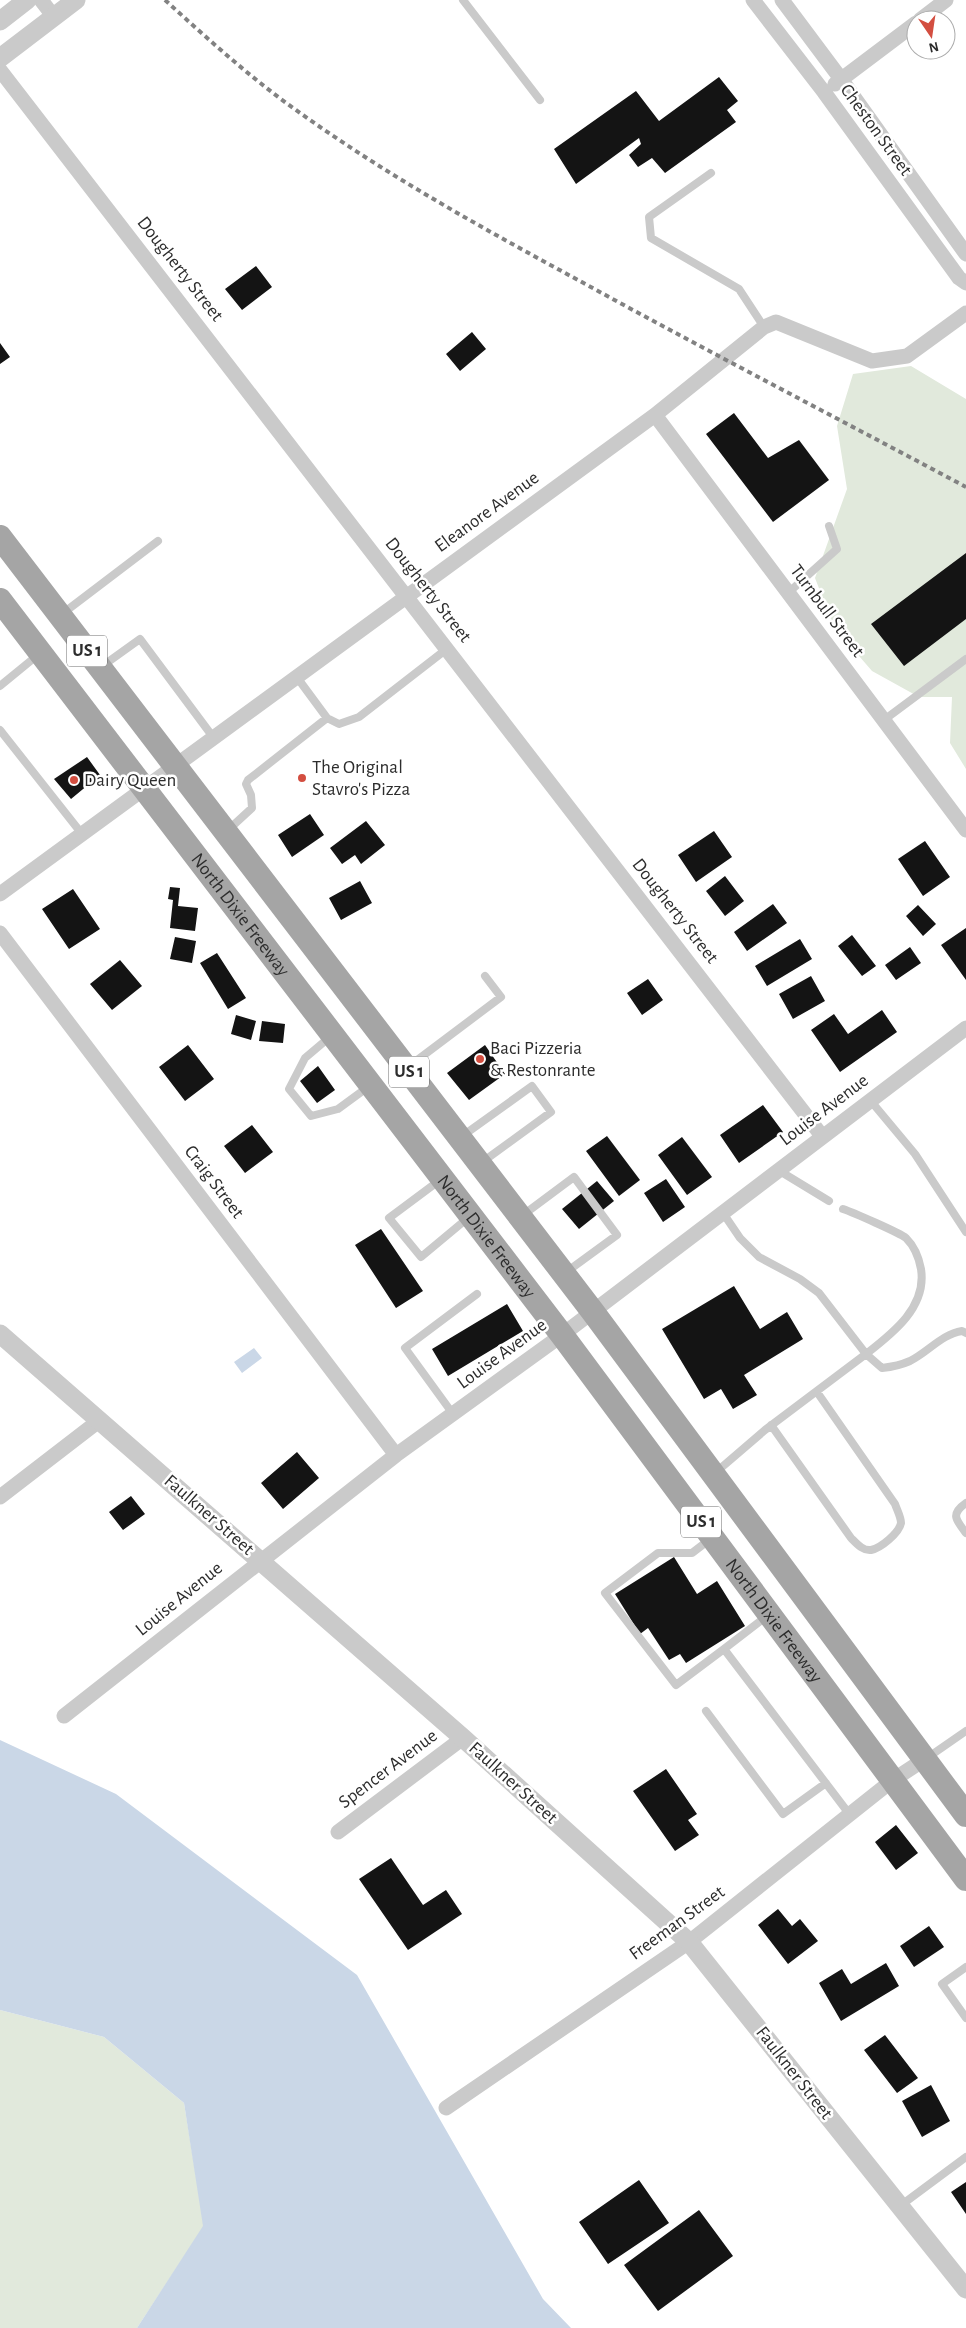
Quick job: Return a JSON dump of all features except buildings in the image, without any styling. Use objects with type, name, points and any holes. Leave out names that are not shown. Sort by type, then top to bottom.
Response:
[{"type":"main road","name":"North Dixie Freeway","points":[[0,537],[593,1312],[966,1815]]},
{"type":"main road","name":"North Dixie Freeway","points":[[0,600],[562,1336],[966,1879]]},
{"type":"street","points":[[0,21],[27,0]]},
{"type":"street","points":[[41,0],[54,17]]},
{"type":"street","points":[[0,58],[76,0]]},
{"type":"street","name":"Cheston Street","points":[[753,0],[824,92],[953,270],[966,283]]},
{"type":"street","name":"Cheston Street","points":[[782,0],[966,254]]},
{"type":"street","points":[[933,10],[946,0]]},
{"type":"street","points":[[824,92],[906,30]]},
{"type":"street","name":"Dougherty Street","points":[[0,70],[448,648],[822,1136]]},
{"type":"street","points":[[764,327],[776,322],[872,361],[907,356],[966,313]]},
{"type":"street","name":"Eleanore Avenue","points":[[0,894],[655,415],[764,327]]},
{"type":"street","name":"Turnbull Street","points":[[655,415],[966,830]]},
{"type":"street","name":"Craig Street","points":[[0,932],[396,1455]]},
{"type":"street","name":"Louise Avenue","points":[[64,1716],[260,1560],[396,1455],[562,1336],[722,1212],[966,1028]]},
{"type":"street","name":"Faulkner Street","points":[[0,1334],[463,1738],[689,1942],[966,2289]]},
{"type":"street","points":[[0,1497],[100,1420]]},
{"type":"street","name":"Spencer Avenue","points":[[338,1832],[463,1738]]},
{"type":"street","name":"Freeman Street","points":[[446,2108],[689,1942],[893,1780],[925,1759]]},
{"type":"lane","points":[[464,0],[540,100]]},
{"type":"lane","points":[[711,173],[649,217],[651,238],[739,289],[764,327]]},
{"type":"lane","points":[[788,593],[837,549],[829,526]]},
{"type":"lane","points":[[60,615],[158,541]]},
{"type":"lane","points":[[100,668],[140,639],[213,737]]},
{"type":"lane","points":[[296,676],[327,718],[340,724],[359,717],[448,648]]},
{"type":"lane","points":[[0,686],[41,653]]},
{"type":"lane","points":[[884,720],[966,659]]},
{"type":"lane","points":[[226,832],[252,808],[251,795],[246,784],[248,780],[327,718]]},
{"type":"lane","points":[[0,730],[82,834]]},
{"type":"lane","points":[[406,1068],[501,998],[485,976]]},
{"type":"lane","points":[[332,1035],[305,1058],[289,1089],[311,1116],[338,1110],[370,1085]]},
{"type":"lane","points":[[460,1138],[532,1086],[551,1112],[480,1164]]},
{"type":"lane","points":[[870,1100],[915,1154],[966,1232]]},
{"type":"lane","points":[[778,1170],[829,1201]]},
{"type":"lane","points":[[520,1217],[574,1177],[617,1235],[564,1274]]},
{"type":"lane","points":[[442,1178],[389,1218],[421,1256],[470,1216]]},
{"type":"lane","points":[[713,1474],[771,1425],[890,1335],[914,1307],[920,1292],[922,1276],[920,1259],[905,1238],[843,1209]]},
{"type":"lane","points":[[722,1212],[740,1238],[759,1257],[800,1279],[819,1293],[866,1354],[882,1368],[908,1362],[951,1333],[962,1331],[966,1333]]},
{"type":"lane","points":[[453,1414],[404,1348],[477,1294]]},
{"type":"lane","points":[[771,1425],[851,1538],[860,1547],[870,1550],[879,1547],[896,1532],[901,1524],[900,1516],[895,1504],[817,1392]]},
{"type":"lane","points":[[966,1503],[958,1508],[956,1514],[956,1521],[966,1533]]},
{"type":"lane","points":[[712,1538],[692,1553],[658,1553],[605,1593],[676,1685],[769,1614]]},
{"type":"lane","points":[[724,1649],[850,1815]]},
{"type":"lane","points":[[706,1711],[783,1814],[826,1783]]},
{"type":"lane","points":[[925,1759],[966,1731]]},
{"type":"lane","points":[[966,1967],[942,1984],[966,2018]]},
{"type":"lane","points":[[900,2206],[966,2157]]},
{"type":"shaded area","points":[[911,366],[966,399],[966,769],[950,743],[952,697],[919,697],[872,671],[834,627],[815,578],[847,489],[837,426],[853,374]]},
{"type":"shaded area","points":[[0,2010],[104,2037],[184,2103],[204,2226],[137,2328],[0,2328]]},
{"type":"water","points":[[254,1348],[262,1358],[242,1373],[234,1362]]},
{"type":"water","points":[[0,1740],[116,1794],[357,1975],[543,2299],[571,2328],[137,2328],[203,2226],[184,2103],[104,2037],[0,2010]]},
{"type":"railway","points":[[165,0],[232,60],[285,102],[336,138],[403,181],[723,359],[966,487]]},
{"type":"place","name":"The Original Stavro's Pizza","points":[[302,778]]},
{"type":"place","name":"Dairy Queen","points":[[74,780]]},
{"type":"place","name":"Baci Pizzeria & Restonrante","points":[[480,1059]]}]
